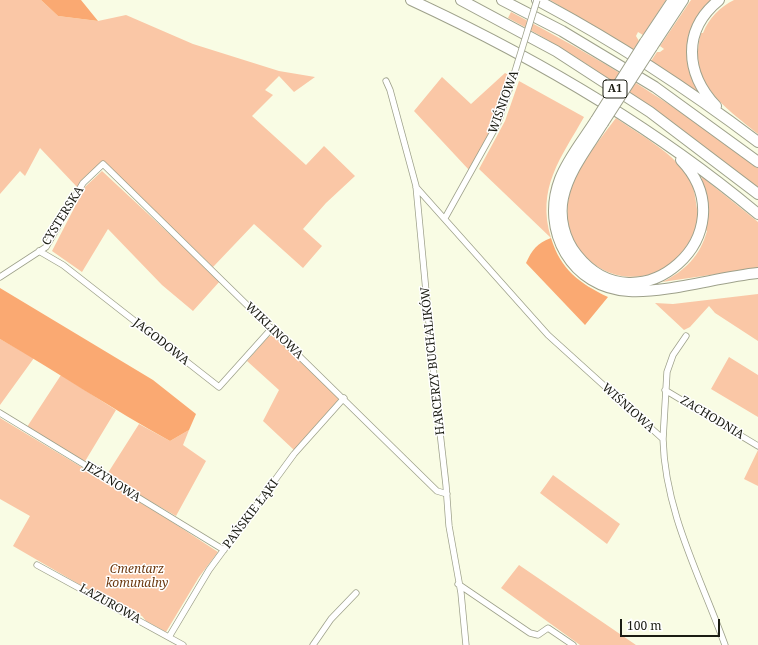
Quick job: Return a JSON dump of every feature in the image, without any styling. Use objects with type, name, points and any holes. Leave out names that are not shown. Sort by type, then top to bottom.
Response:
[{"type":"highway","points":[[411,0],[482,35],[560,77],[667,146],[758,214]]},
{"type":"highway","name":"A1","points":[[461,0],[512,26],[563,55],[650,112],[758,194]]},
{"type":"highway","name":"A1","points":[[502,0],[562,31],[655,87],[758,162]]},
{"type":"highway","points":[[537,0],[628,52],[725,117],[758,142]]},
{"type":"highway","points":[[649,45],[673,0]]},
{"type":"highway","points":[[683,0],[649,45],[599,122],[560,178],[553,207],[553,221],[559,241],[575,267],[587,277],[601,284],[628,291],[669,287],[758,273]]},
{"type":"highway","points":[[719,0],[704,16],[699,24],[692,49],[693,66],[697,81],[704,92],[725,117]]},
{"type":"highway","points":[[599,122],[567,185],[563,198],[562,218],[567,238],[581,260],[591,269],[616,281],[641,282],[661,276],[679,265],[690,253],[702,227],[703,212],[699,186],[686,165],[667,146]]},
{"type":"street","name":"WIŚNIOWA","points":[[445,218],[498,123],[537,0]]},
{"type":"street","name":"HARCERZY BUCHALIKÓW","points":[[386,81],[390,90],[416,186],[449,526],[458,584],[461,593],[466,645]]},
{"type":"street","name":"CYSTERSKA","points":[[0,277],[46,247],[83,182],[103,164]]},
{"type":"street","name":"WIKLINOWA","points":[[103,164],[344,398],[437,491],[447,494]]},
{"type":"street","name":"WIŚNIOWA","points":[[416,186],[548,335],[663,439],[663,456],[668,488],[677,520],[691,561],[725,645]]},
{"type":"street","name":"JAGODOWA","points":[[39,251],[63,265],[219,386],[272,328]]},
{"type":"street","points":[[663,439],[667,372],[673,355],[686,336]]},
{"type":"street","name":"ZACHODNIA","points":[[665,390],[758,446]]},
{"type":"street","name":"PAŃSKIE ŁĄKI","points":[[169,636],[197,588],[294,454],[344,398]]},
{"type":"street","name":"JEŻYNOWA","points":[[0,413],[224,550]]},
{"type":"street","name":"LAZUROWA","points":[[37,565],[183,645]]},
{"type":"street","points":[[458,584],[530,633],[538,635],[548,628],[573,645]]},
{"type":"street","points":[[313,645],[331,619],[356,593]]},
{"type":"green space","points":[[0,0],[41,0],[58,16],[98,21],[126,15],[193,44],[279,71],[315,77],[294,92],[279,76],[265,90],[273,95],[252,116],[306,165],[324,146],[355,176],[326,203],[303,229],[322,246],[303,268],[254,224],[213,267],[106,164],[86,177],[77,187],[40,148],[25,176],[20,171],[0,194]]},
{"type":"green space","points":[[550,0],[666,0],[643,35],[638,32],[636,36],[639,41],[633,50]]},
{"type":"green space","points":[[691,0],[711,0],[695,20],[690,32],[688,44],[690,68],[698,93],[651,61],[657,52],[664,49],[660,46]]},
{"type":"green space","points":[[734,0],[758,0],[758,134],[721,103],[704,80],[699,66],[698,51],[701,33],[703,33],[708,22],[724,6]]},
{"type":"green space","points":[[511,12],[607,65],[638,84],[729,146],[758,168],[758,189],[667,120],[605,76],[541,36],[508,18]]},
{"type":"green space","points":[[505,73],[510,76],[493,129],[469,170],[414,111],[442,77],[471,104]]},
{"type":"green space","points":[[519,81],[584,117],[559,160],[553,174],[547,204],[547,220],[551,238],[479,169],[505,121]]},
{"type":"green space","points":[[616,118],[654,143],[680,165],[687,174],[693,186],[697,209],[696,228],[690,241],[670,264],[649,274],[628,277],[607,272],[589,260],[575,243],[568,221],[569,196],[576,175],[588,155]]},
{"type":"green space","points":[[102,171],[220,281],[193,311],[162,285],[108,229],[82,272],[52,251],[85,187]]},
{"type":"green space","points":[[701,176],[758,222],[758,268],[662,282],[678,273],[690,262],[696,255],[704,240],[707,231],[707,209],[706,196]]},
{"type":"green space","points":[[758,294],[758,341],[715,313],[709,306],[690,327],[684,330],[655,303],[673,304]]},
{"type":"green space","points":[[275,334],[340,398],[294,450],[263,421],[279,390],[247,361],[268,337]]},
{"type":"green space","points":[[0,339],[34,358],[0,405]]},
{"type":"green space","points":[[729,357],[758,375],[758,417],[711,389]]},
{"type":"green space","points":[[61,375],[116,410],[84,463],[27,427]]},
{"type":"green space","name":"Cmentarz komunalny","points":[[0,418],[166,518],[218,552],[199,577],[166,632],[146,621],[142,616],[130,612],[89,590],[13,546],[30,516],[0,499]]},
{"type":"green space","points":[[139,424],[170,441],[189,430],[183,445],[206,461],[176,516],[106,476]]},
{"type":"green space","points":[[758,450],[758,486],[744,479]]},
{"type":"green space","points":[[553,475],[620,524],[607,544],[540,493]]},
{"type":"green space","points":[[519,565],[636,645],[580,645],[501,588]]},
{"type":"shaded area","points":[[41,0],[81,0],[98,21],[58,16]]},
{"type":"shaded area","points":[[551,238],[560,259],[572,274],[580,281],[608,297],[585,325],[526,263],[530,254],[542,242]]},
{"type":"shaded area","points":[[0,288],[153,380],[196,414],[189,430],[170,441],[0,339]]}]
